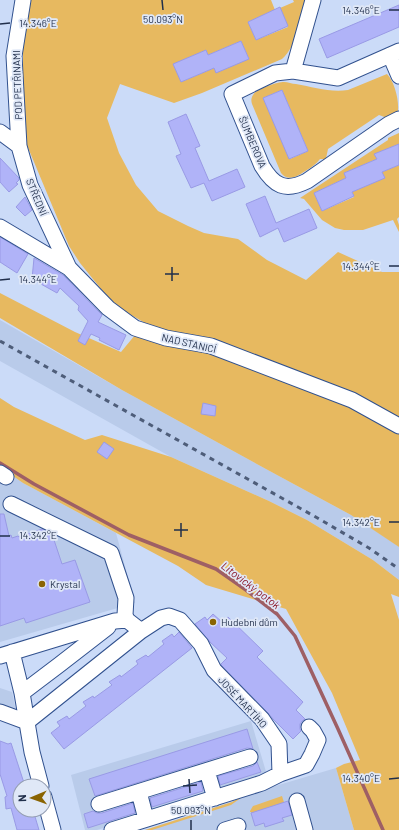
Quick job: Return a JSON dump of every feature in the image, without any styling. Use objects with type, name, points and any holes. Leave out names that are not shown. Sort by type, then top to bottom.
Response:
[{"type":"street","name":"POD PETŘINAMI","points":[[19,146],[14,56],[23,0]]},
{"type":"street","points":[[313,0],[293,70],[338,78],[395,53],[399,76]]},
{"type":"street","name":"ŠUMBEROVA","points":[[293,70],[275,73],[232,94],[262,166],[268,176],[275,182],[285,187],[297,185],[307,181],[389,124],[399,120]]},
{"type":"street","points":[[0,132],[19,146]]},
{"type":"street","name":"STŘEDNÍ","points":[[19,146],[30,185],[69,268]]},
{"type":"street","name":"NAD STANICÍ","points":[[0,227],[69,268],[108,308],[135,328],[166,338],[211,346],[352,400],[399,426]]},
{"type":"street","points":[[11,504],[111,553],[126,598],[125,615],[121,620],[22,692]]},
{"type":"street","name":"JOSÉ MARTÍHO","points":[[27,722],[141,631],[160,618],[169,616],[180,620],[201,644],[214,670],[262,719],[279,744],[280,774]]},
{"type":"street","points":[[39,778],[32,752],[22,692],[6,654],[121,620],[141,631]]},
{"type":"street","points":[[0,712],[27,722]]},
{"type":"street","points":[[112,830],[262,783],[280,774],[306,765],[318,740],[309,727]]},
{"type":"street","points":[[99,804],[250,757]]},
{"type":"street","points":[[207,771],[215,798]]},
{"type":"street","points":[[139,792],[146,819]]},
{"type":"street","points":[[297,801],[305,830]]},
{"type":"street","points":[[50,818],[53,830]]},
{"type":"shaded area","points":[[27,0],[271,0],[275,10],[248,22],[256,40],[288,27],[280,8],[294,2],[293,0],[306,0],[295,39],[282,59],[202,93],[174,103],[120,84],[107,118],[119,153],[136,185],[158,211],[204,233],[238,239],[267,260],[306,280],[338,252],[382,272],[399,272],[399,547],[351,515],[122,390],[0,318],[0,293],[75,332],[121,352],[145,323],[114,305],[80,263],[69,246],[24,138],[23,38]],"holes":[[[241,41],[249,59],[214,68],[181,82],[174,64],[206,50],[208,55]]]},
{"type":"shaded area","points":[[387,74],[396,90],[398,110],[390,119],[379,115],[328,149],[325,163],[323,159],[320,159],[312,167],[297,176],[291,178],[284,176],[281,173],[252,104],[251,100],[253,95],[258,90],[267,86],[284,82],[329,90],[348,90]],"holes":[[[282,90],[308,151],[290,159],[263,98]]]},
{"type":"shaded area","points":[[399,133],[399,144],[375,154],[377,159],[344,173],[346,178],[314,193],[322,211],[354,197],[352,192],[382,172],[399,165],[399,217],[397,219],[399,232],[393,220],[363,230],[344,230],[335,228],[322,220],[304,199],[300,198],[388,140],[388,138]]},
{"type":"shaded area","points":[[0,320],[122,390],[351,515],[394,543],[399,547],[399,580],[373,560],[307,520],[269,501],[171,457],[0,361]]},
{"type":"shaded area","points":[[0,398],[14,407],[85,440],[102,435],[171,457],[269,501],[307,520],[373,560],[399,580],[399,597],[391,594],[399,620],[399,830],[354,830],[336,768],[344,764],[360,760],[332,693],[286,609],[206,585],[178,566],[23,483],[0,467]]},
{"type":"shaded area","points":[[0,467],[23,483],[116,533],[135,603],[0,642]]},
{"type":"shaded area","points":[[0,688],[12,692],[16,711],[0,705]]},
{"type":"shaded area","points":[[251,721],[267,775],[97,830],[85,830],[71,775]]},
{"type":"shaded area","points":[[336,768],[354,830],[145,830],[232,802],[245,795]]},
{"type":"shaded area","points":[[245,795],[231,805],[152,830],[145,830],[232,802]]},
{"type":"shaded area","points":[[282,796],[287,812],[255,823],[250,812],[253,806]]},
{"type":"building","points":[[399,5],[399,27],[327,58],[319,39]]},
{"type":"building","points":[[280,7],[288,26],[256,40],[248,22]]},
{"type":"building","points":[[241,41],[249,59],[216,73],[214,68],[181,82],[173,64],[206,50],[208,55]]},
{"type":"building","points":[[282,90],[308,151],[289,159],[263,98]]},
{"type":"building","points":[[186,114],[200,146],[195,148],[209,181],[237,169],[245,187],[212,201],[204,183],[191,188],[176,156],[181,154],[168,122]]},
{"type":"building","points":[[399,144],[399,165],[382,172],[385,178],[352,192],[354,196],[322,211],[314,193],[346,178],[344,173],[377,159],[374,154]]},
{"type":"building","points":[[0,158],[19,178],[16,183],[18,184],[9,192],[0,182]]},
{"type":"building","points":[[265,196],[276,223],[309,209],[317,228],[284,242],[278,228],[260,237],[246,204]]},
{"type":"building","points":[[25,197],[32,210],[25,216],[16,207]]},
{"type":"building","points":[[0,237],[28,254],[17,273],[0,262]]},
{"type":"building","points":[[34,258],[63,275],[102,315],[98,322],[126,335],[119,350],[99,340],[100,338],[91,334],[85,345],[78,341],[88,321],[78,310],[79,306],[60,288],[57,293],[32,279]]},
{"type":"building","points":[[203,403],[216,406],[215,416],[201,414]]},
{"type":"building","points":[[104,442],[114,449],[107,459],[97,452]]},
{"type":"building","name":"Krystal","points":[[0,514],[4,514],[9,536],[11,535],[12,538],[42,529],[52,534],[62,564],[75,560],[90,602],[26,623],[24,618],[0,626]]},
{"type":"building","points":[[213,614],[222,622],[228,617],[263,651],[257,657],[303,702],[296,710],[305,719],[300,724],[301,731],[293,739],[221,665],[227,658],[210,642],[195,624],[205,617],[207,620]]},
{"type":"building","points":[[179,632],[192,648],[64,749],[51,733],[60,726],[57,722],[67,716],[69,719],[86,706],[83,702],[93,696],[94,698],[112,685],[109,682],[120,675],[121,677],[138,664],[136,661],[146,655],[148,657],[164,644],[162,641],[172,634],[174,637]]},
{"type":"building","points":[[247,729],[253,749],[247,748],[95,796],[89,779]]},
{"type":"building","points":[[0,741],[8,744],[11,743],[22,778],[12,778],[12,812],[11,808],[6,809],[5,797],[7,796],[0,774]]},
{"type":"building","points":[[257,762],[261,772],[220,785],[218,776],[253,766]]},
{"type":"building","points":[[201,782],[203,791],[152,807],[150,798]]},
{"type":"building","points":[[288,801],[292,815],[282,818],[284,821],[265,827],[264,823],[255,826],[251,813]]},
{"type":"building","points":[[133,803],[135,813],[88,828],[84,814],[93,811],[102,813]]},
{"type":"building","points":[[14,818],[35,818],[39,830],[17,830]]},
{"type":"waterway","name":"Litovický potok","points":[[0,463],[34,484],[129,535],[216,569],[277,614],[295,636],[383,830]]},
{"type":"railway","points":[[0,341],[314,516],[369,548],[399,569]]},
{"type":"place","name":"Krystal","points":[[42,584]]},
{"type":"place","name":"Hudební dům","points":[[213,622]]}]
